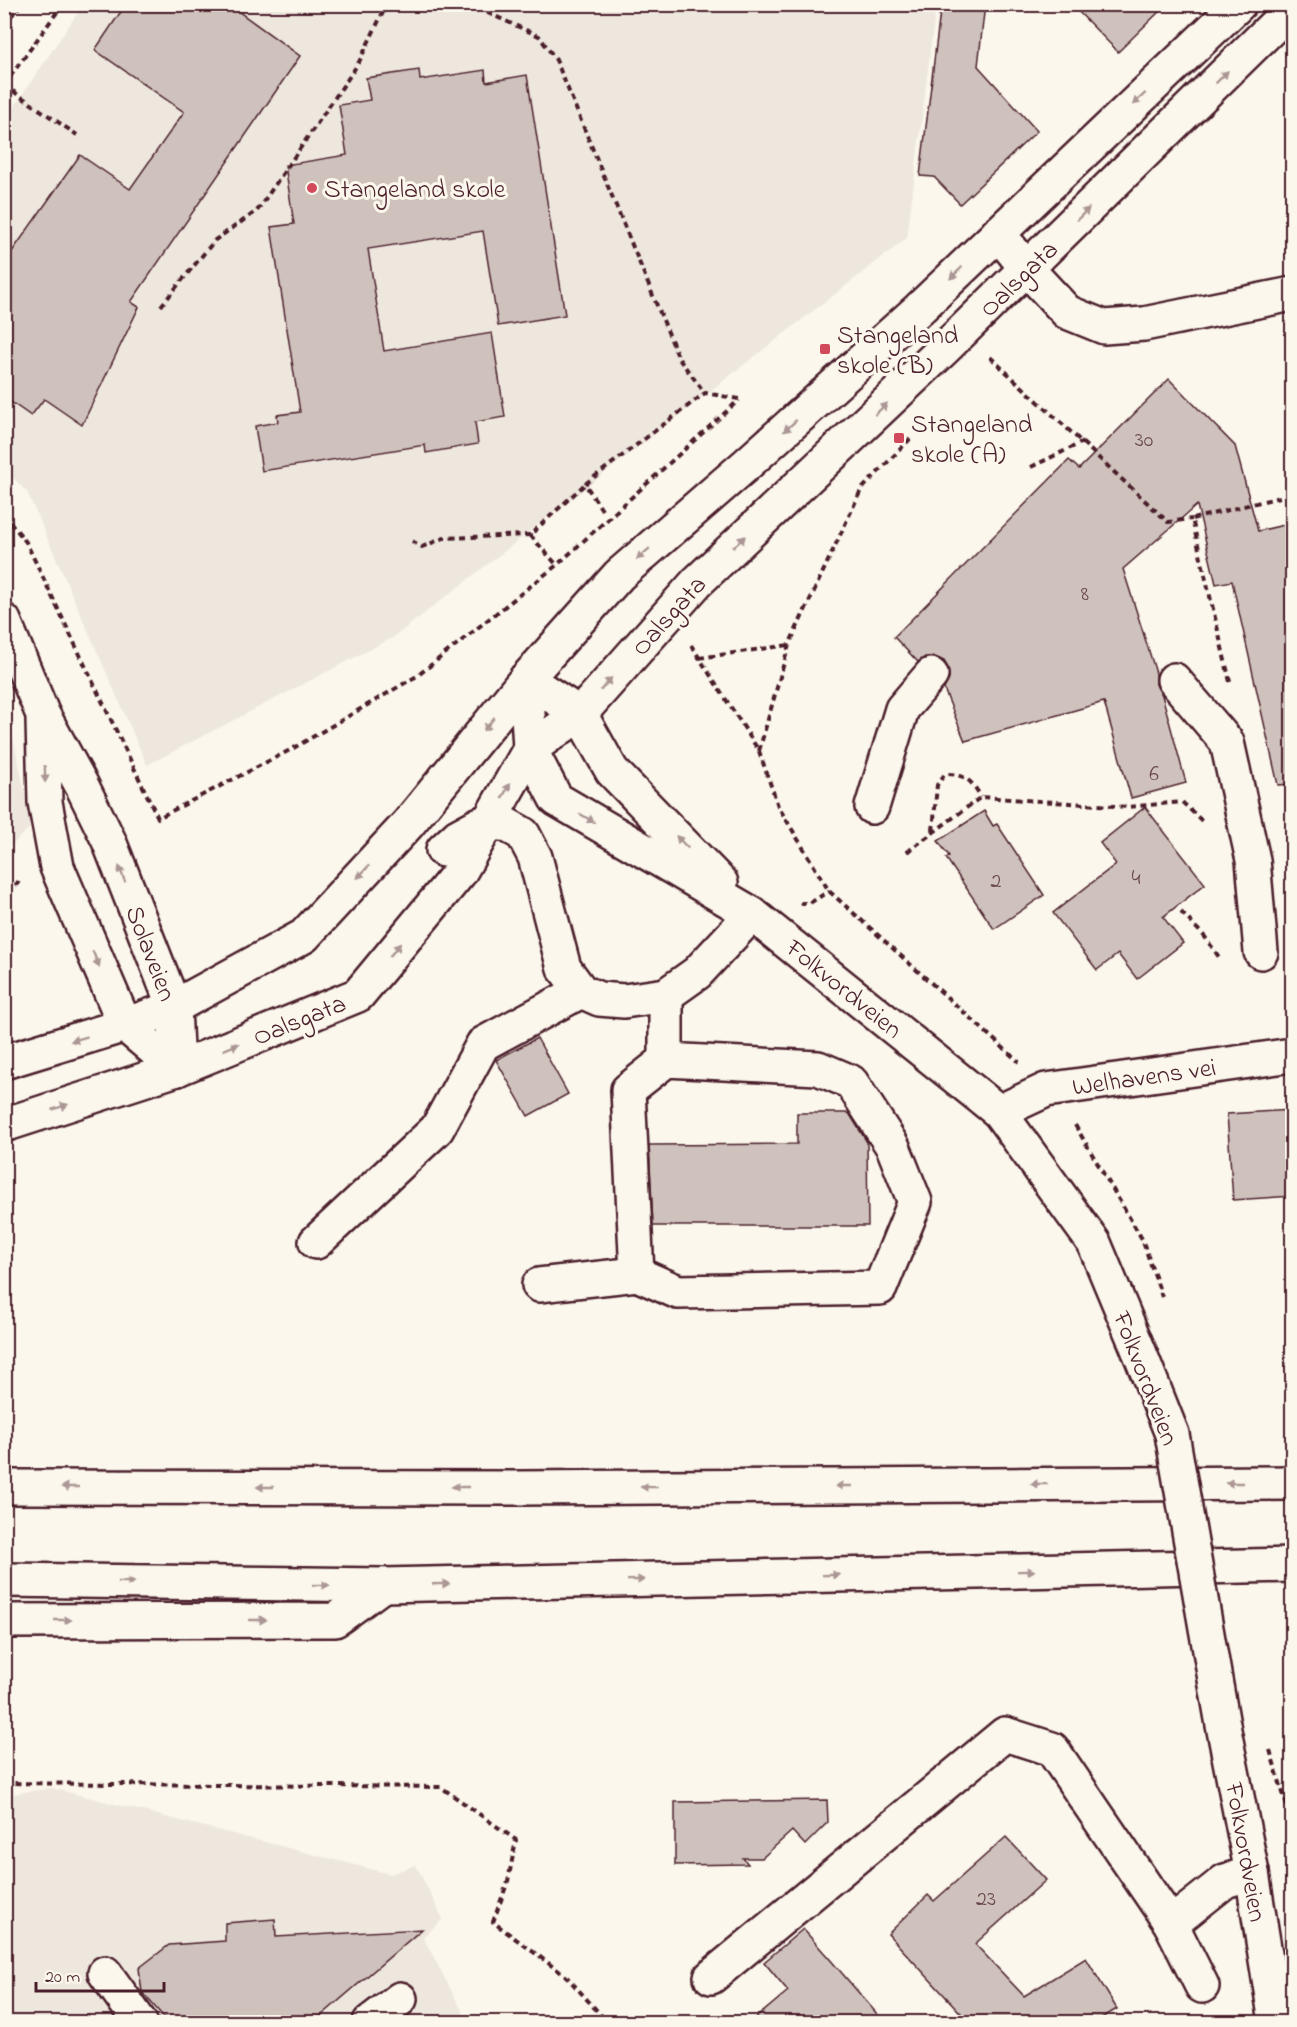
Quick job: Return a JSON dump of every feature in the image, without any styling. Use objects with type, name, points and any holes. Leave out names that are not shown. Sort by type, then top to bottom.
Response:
[{"type":"main road","name":"Oalsgata","points":[[4,1062],[174,1007],[304,936],[408,824],[526,679],[619,575],[919,309],[1239,4]]},
{"type":"main road","name":"Oalsgata","points":[[4,1125],[177,1069],[358,995],[460,872],[530,749],[580,714],[696,582],[1027,269],[1293,8]]},
{"type":"main road","points":[[998,232],[1027,269],[1068,312],[1104,327],[1144,324],[1293,294]]},
{"type":"main road","name":"Solaveien","points":[[4,621],[43,715],[110,842],[174,1007],[177,1069]]},
{"type":"main road","points":[[872,807],[902,709],[931,675]]},
{"type":"main road","name":"Folkvordveien","points":[[526,679],[580,714],[612,771],[752,914],[999,1112],[1094,1243],[1172,1434],[1223,1725],[1252,1873],[1276,2022]]},
{"type":"main road","name":"Folkvordveien","points":[[526,679],[530,749],[556,799],[752,914]]},
{"type":"main road","points":[[1174,680],[1227,742],[1252,860],[1262,952]]},
{"type":"main road","name":"Solaveien","points":[[43,715],[45,802],[57,867],[124,1025],[177,1069]]},
{"type":"main road","points":[[443,850],[458,836],[480,824],[505,824],[523,834],[535,857],[564,968],[581,991],[599,999],[624,1001],[666,995],[697,973],[752,914]]},
{"type":"main road","points":[[316,1242],[437,1129],[483,1044],[581,991]]},
{"type":"main road","points":[[666,995],[666,1060]]},
{"type":"main road","name":"Welhavens vei","points":[[999,1112],[1046,1090],[1293,1055]]},
{"type":"main road","points":[[539,1286],[637,1274],[678,1292],[880,1288],[915,1202],[893,1147],[851,1082],[818,1068],[666,1060],[628,1090],[637,1274]]},
{"type":"main road","points":[[7,1487],[519,1488],[1293,1483]]},
{"type":"main road","points":[[4,1580],[383,1585],[1293,1565]]},
{"type":"main road","points":[[4,1621],[335,1620],[383,1585]]},
{"type":"main road","points":[[711,1977],[1005,1734],[1052,1749],[1171,1924],[1202,1986]]},
{"type":"main road","points":[[1171,1924],[1225,1881],[1252,1873]]},
{"type":"main road","points":[[105,1973],[140,2022]]},
{"type":"main road","points":[[370,2022],[400,1999]]},
{"type":"path","points":[[4,25],[21,4]]},
{"type":"path","points":[[63,4],[4,85],[77,135]]},
{"type":"path","points":[[161,306],[215,240],[256,211],[358,64],[387,4]]},
{"type":"path","points":[[4,514],[26,542],[158,818],[292,749],[417,676],[557,565],[739,400],[705,393],[679,359],[556,60],[539,36],[468,4]]},
{"type":"path","points":[[4,224],[10,229]]},
{"type":"path","points":[[983,351],[1168,522],[1192,519],[1293,494]]},
{"type":"path","points":[[412,541],[422,547],[444,538],[530,536],[585,484],[705,393]]},
{"type":"path","points":[[759,751],[789,645],[861,490],[910,438]]},
{"type":"path","points":[[1031,467],[1083,442]]},
{"type":"path","points":[[585,484],[602,510]]},
{"type":"path","points":[[1192,519],[1233,699],[1227,742]]},
{"type":"path","points":[[530,536],[557,565]]},
{"type":"path","points":[[689,643],[759,751],[778,806],[829,891],[1026,1068]]},
{"type":"path","points":[[699,658],[789,645]]},
{"type":"path","points":[[933,832],[937,785],[945,774],[959,774],[971,780],[981,797]]},
{"type":"path","points":[[907,852],[981,797],[1128,807],[1182,802],[1197,817]]},
{"type":"path","points":[[798,909],[802,903],[810,903],[829,891]]},
{"type":"path","points":[[1181,912],[1205,937],[1227,968]]},
{"type":"path","points":[[1269,1746],[1293,1824]]},
{"type":"path","points":[[4,1783],[441,1787],[516,1840],[508,1881],[493,1922],[567,1977],[607,2022]]},
{"type":"shaded area","points":[[83,5],[936,5],[907,238],[394,637],[147,765],[27,492],[5,470],[5,120]]},
{"type":"shaded area","points":[[5,700],[32,825],[4,852]]},
{"type":"shaded area","points":[[52,1788],[390,1874],[416,1865],[443,1919],[423,1937],[468,2022],[5,2022],[5,1795]]},
{"type":"building","points":[[126,4],[228,4],[300,56],[131,302],[139,307],[82,425],[44,399],[31,416],[4,397],[4,263],[80,155],[130,189],[184,112],[95,50]]},
{"type":"building","points":[[941,4],[985,4],[978,66],[1037,131],[960,204],[934,177],[920,176]]},
{"type":"building","points":[[1071,4],[1167,4],[1118,52]]},
{"type":"building","points":[[419,70],[420,80],[485,70],[486,82],[527,75],[565,315],[498,326],[483,231],[368,249],[384,351],[492,333],[505,417],[475,422],[478,444],[426,453],[425,445],[262,471],[255,426],[278,422],[277,415],[300,412],[271,227],[294,224],[285,165],[347,155],[339,105],[370,100],[366,78]]},
{"type":"building","points":[[1169,379],[1235,446],[1258,531],[1293,523],[1293,784],[1278,785],[1232,581],[1216,584],[1197,505],[1123,569],[1156,673],[1156,684],[1162,695],[1186,783],[1131,798],[1104,702],[965,741],[944,689],[949,679],[948,668],[944,661],[935,657],[925,657],[918,662],[894,637],[1069,460],[1079,469]]},
{"type":"building","points":[[1145,807],[1205,884],[1163,917],[1183,943],[1137,979],[1118,954],[1097,970],[1053,913],[1116,864],[1100,843]]},
{"type":"building","points":[[984,811],[993,826],[997,824],[1044,895],[994,929],[946,858],[949,856],[938,841]]},
{"type":"building","points":[[537,1038],[568,1094],[528,1116],[496,1060]]},
{"type":"building","points":[[1293,1110],[1293,1196],[1233,1200],[1227,1114]]},
{"type":"building","points":[[797,1113],[849,1113],[867,1142],[868,1226],[653,1226],[649,1145],[797,1144]]},
{"type":"building","points":[[827,1800],[828,1822],[805,1845],[792,1831],[762,1858],[743,1858],[748,1864],[675,1865],[675,1802]]},
{"type":"building","points":[[1006,1837],[1046,1880],[975,1944],[1024,1996],[1086,1958],[1117,2009],[1095,2022],[969,2022],[888,1934],[928,1895],[934,1901]]},
{"type":"building","points":[[275,1919],[276,1937],[422,1929],[314,2022],[168,2022],[142,1992],[139,1968],[169,1945],[225,1941],[225,1923]]},
{"type":"building","points":[[803,1929],[884,2022],[751,2022],[788,1991],[764,1962]]},
{"type":"place","name":"Stangeland skole","points":[[312,188]]},
{"type":"place","name":"Stangeland skole (B)","points":[[825,349]]},
{"type":"place","name":"Stangeland skole (A)","points":[[899,438]]}]
